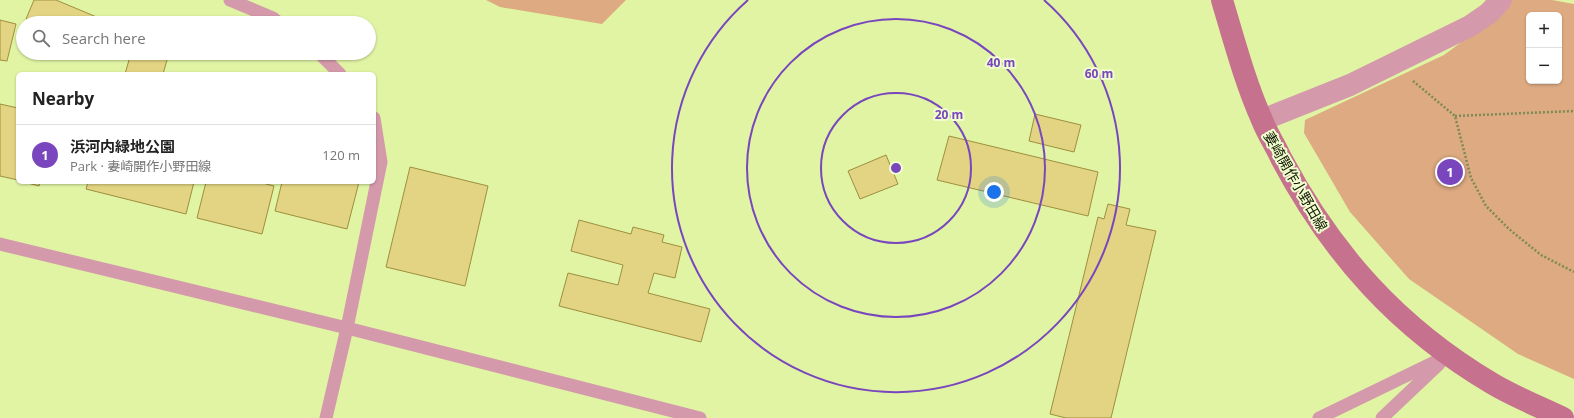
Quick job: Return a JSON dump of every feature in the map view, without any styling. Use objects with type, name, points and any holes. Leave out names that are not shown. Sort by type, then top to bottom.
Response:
[{"type":"main road","name":"妻崎開作小野田線","points":[[1222,0],[1240,60],[1262,120],[1299,192],[1324,230],[1353,268],[1377,294],[1449,355],[1493,384],[1563,418]]},
{"type":"street","points":[[1262,120],[1350,85],[1470,26],[1489,13],[1501,0]]},
{"type":"lane","points":[[230,0],[268,16]]},
{"type":"lane","points":[[326,60],[338,72]]},
{"type":"lane","points":[[326,418],[347,328],[381,162],[376,131]]},
{"type":"lane","points":[[0,244],[347,328],[700,418]]},
{"type":"lane","points":[[1319,418],[1449,355]]},
{"type":"lane","points":[[1382,418],[1449,355]]},
{"type":"path","points":[[1393,64],[1455,116],[1471,178],[1486,206],[1541,255],[1574,272]]},
{"type":"path","points":[[1455,116],[1574,111]]},
{"type":"shaded area","points":[[486,0],[626,0],[602,24],[500,7]]},
{"type":"shaded area","points":[[1511,0],[1552,0],[1574,4],[1574,379],[1518,354],[1409,279],[1350,212],[1304,133],[1305,120],[1444,55],[1483,26]]},
{"type":"building","points":[[34,0],[56,0],[94,16],[27,16]]},
{"type":"building","points":[[0,20],[16,24],[7,61],[0,60]]},
{"type":"building","points":[[129,60],[167,60],[164,72],[126,72]]},
{"type":"building","points":[[0,104],[16,108],[16,180],[0,176]]},
{"type":"building","points":[[1035,114],[1081,125],[1074,152],[1029,141]]},
{"type":"building","points":[[949,136],[1098,172],[1088,216],[937,180]]},
{"type":"building","points":[[886,155],[898,184],[860,199],[848,171]]},
{"type":"building","points":[[410,167],[488,186],[465,286],[386,267]]},
{"type":"building","points":[[87,184],[194,184],[186,214],[86,189]]},
{"type":"building","points":[[206,184],[266,184],[274,186],[262,234],[197,218]]},
{"type":"building","points":[[282,184],[358,184],[347,229],[275,211]]},
{"type":"building","points":[[1108,204],[1130,209],[1126,225],[1156,231],[1111,418],[1066,418],[1050,414],[1098,217],[1104,219]]},
{"type":"building","points":[[579,220],[631,234],[633,227],[664,235],[662,242],[682,247],[675,278],[654,273],[648,293],[710,309],[701,342],[559,306],[568,273],[618,285],[623,265],[571,251]]},
{"type":"place","name":"浜河内緑地公園","points":[[1450,172]]}]
